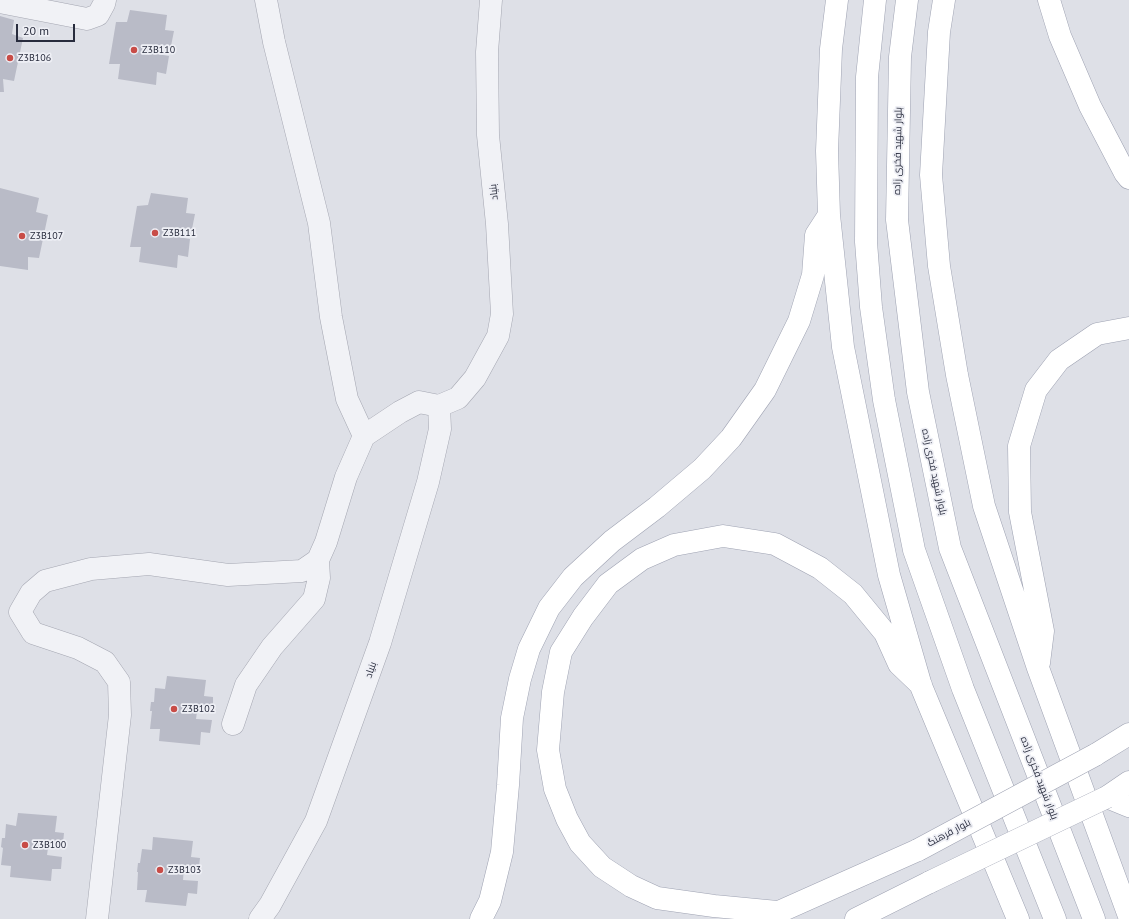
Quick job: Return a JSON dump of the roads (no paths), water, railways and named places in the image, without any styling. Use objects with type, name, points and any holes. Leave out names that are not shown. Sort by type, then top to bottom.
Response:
[{"type":"main road","points":[[837,0],[832,49],[827,151],[829,215],[843,347],[889,575],[921,686],[1018,919]]},
{"type":"main road","points":[[875,0],[867,77],[866,242],[871,307],[884,400],[914,550],[963,689],[1055,919]]},
{"type":"main road","name":"بلوار شهید فخری زاده","points":[[907,0],[900,57],[897,220],[918,392],[950,548],[1094,919]]},
{"type":"main road","points":[[944,0],[939,32],[931,174],[939,266],[957,375],[984,506],[1038,668],[1129,916]]},
{"type":"main road","points":[[1049,0],[1060,36],[1090,106],[1125,174],[1129,178]]},
{"type":"main road","points":[[481,919],[490,901],[502,852],[512,718],[520,679],[529,649],[549,608],[573,577],[612,541],[657,507],[702,469],[731,438],[765,390],[799,321],[813,275],[816,235],[829,215]]},
{"type":"main road","points":[[1038,668],[1043,631],[1020,512],[1019,446],[1036,390],[1059,360],[1096,334],[1129,328]]},
{"type":"main road","points":[[770,915],[657,898],[631,886],[602,867],[580,843],[567,819],[555,789],[548,750],[553,692],[561,652],[583,617],[608,584],[642,559],[674,544],[723,536],[775,544],[820,568],[853,594],[885,633],[899,664],[921,686]]},
{"type":"main road","name":"بلوار فرهنگ","points":[[770,915],[918,850],[1095,755],[1129,734]]},
{"type":"main road","points":[[856,919],[1107,797],[1129,782]]},
{"type":"main road","points":[[1107,797],[1129,806]]},
{"type":"street","points":[[0,2],[87,19],[98,15],[105,0]]},
{"type":"street","points":[[266,0],[274,42],[319,223],[331,317],[348,399],[364,436]]},
{"type":"street","name":"بنیاد","points":[[260,919],[270,905],[316,821],[380,643],[428,482],[440,429],[439,406],[458,398],[475,378],[498,336],[502,314],[497,224],[488,135],[487,52],[491,0]]},
{"type":"street","points":[[233,724],[246,685],[272,647],[314,599],[319,578],[318,560],[326,542],[346,477],[364,436],[400,412],[419,402],[439,406]]},
{"type":"street","points":[[97,919],[120,715],[119,682],[105,662],[78,648],[33,633],[20,612],[31,592],[45,581],[91,569],[149,564],[236,575],[302,571],[318,560]]},
{"type":"place","name":"Z3B110","points":[[134,50]]},
{"type":"place","name":"Z3B106","points":[[10,58]]},
{"type":"place","name":"Z3B111","points":[[155,233]]},
{"type":"place","name":"Z3B107","points":[[22,236]]},
{"type":"place","name":"Z3B102","points":[[174,709]]},
{"type":"place","name":"Z3B100","points":[[25,845]]},
{"type":"place","name":"Z3B103","points":[[160,870]]}]
